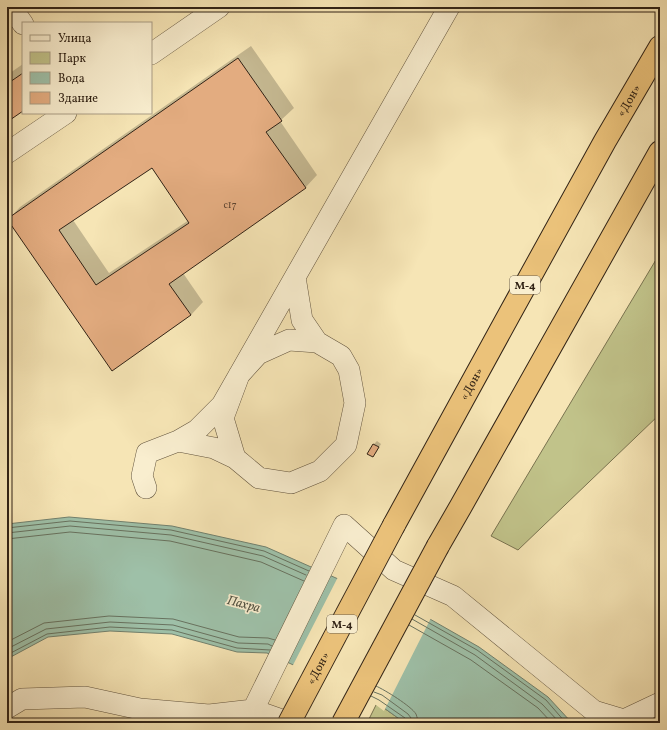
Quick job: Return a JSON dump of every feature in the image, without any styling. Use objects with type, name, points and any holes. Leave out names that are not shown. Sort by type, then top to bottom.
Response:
[{"type":"highway","name":"«Дон»","points":[[290,723],[394,525],[593,162],[660,47]]},
{"type":"highway","points":[[343,723],[438,546],[660,152]]},
{"type":"street","points":[[11,7],[22,23]]},
{"type":"street","points":[[152,53],[219,7]]},
{"type":"street","points":[[146,488],[142,476],[147,454],[178,441],[197,430],[222,406],[448,7]]},
{"type":"street","points":[[7,154],[65,114]]},
{"type":"street","points":[[178,441],[214,448],[235,458],[259,478],[291,483],[320,471],[346,445],[355,403],[349,370],[341,356],[317,342],[302,320],[295,277]]},
{"type":"street","points":[[235,458],[223,418],[239,375],[258,354],[289,340],[317,342]]},
{"type":"street","points":[[253,710],[344,525],[394,570],[453,596],[594,711],[624,720],[660,703]]},
{"type":"street","points":[[7,708],[22,699],[85,697],[140,709],[209,715],[253,710],[290,723]]},
{"type":"green space","points":[[660,253],[660,414],[518,550],[491,536]]},
{"type":"green space","points":[[377,703],[405,723],[367,723]]},
{"type":"water","name":"Пахра","points":[[69,517],[172,526],[266,547],[354,586],[386,594],[479,647],[548,697],[572,723],[405,723],[377,703],[267,653],[237,652],[172,634],[110,631],[48,637],[7,659],[7,524]]},
{"type":"pier","points":[[338,577],[354,585],[387,592],[431,618],[384,711],[376,705],[292,667]]},
{"type":"building","points":[[238,58],[282,121],[266,132],[306,188],[169,284],[191,315],[112,371],[7,219]],"holes":[[[152,168],[189,223],[96,285],[59,230]]]},
{"type":"building","points":[[22,74],[22,112],[7,122],[7,84]]},
{"type":"building","points":[[373,444],[379,447],[373,457],[367,454]]}]
